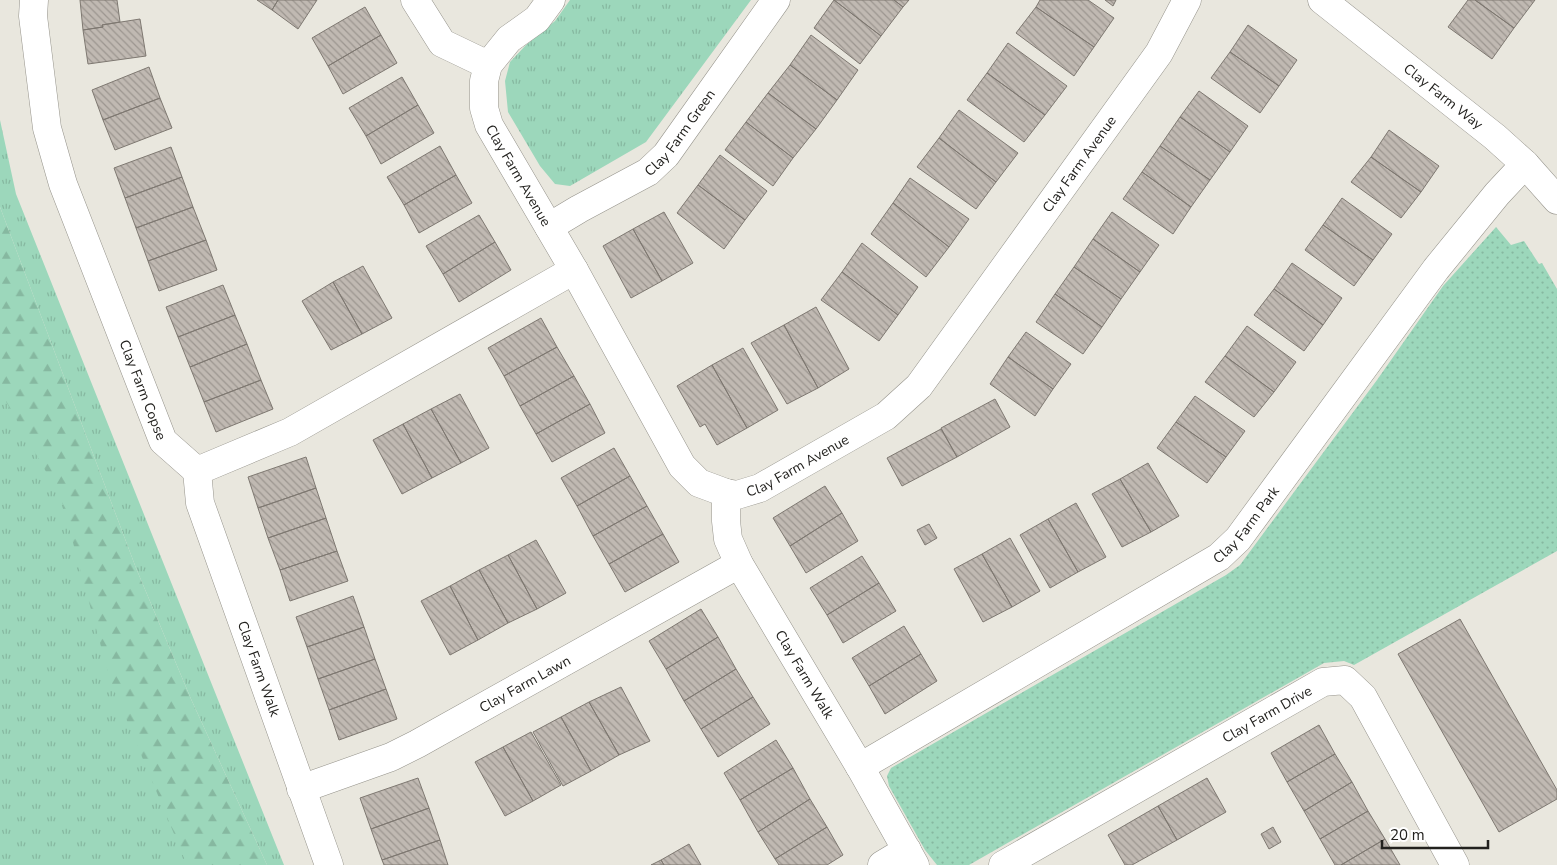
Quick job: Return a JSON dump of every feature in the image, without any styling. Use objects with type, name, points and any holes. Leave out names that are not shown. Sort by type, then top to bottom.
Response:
[{"type":"street","name":"Clay Farm Copse","points":[[34,0],[32,16],[47,128],[63,184],[163,441],[197,471]]},
{"type":"street","points":[[415,0],[442,43],[488,64],[509,39],[537,18],[550,0]]},
{"type":"street","name":"Clay Farm Green","points":[[549,227],[648,172],[666,156],[776,0]]},
{"type":"street","name":"Clay Farm Avenue","points":[[488,64],[484,81],[484,108],[489,125],[574,270],[682,466],[699,483],[737,495],[760,488],[886,416],[920,386],[1159,54],[1187,0]]},
{"type":"street","name":"Clay Farm Way","points":[[1322,0],[1495,137],[1525,164],[1557,200]]},
{"type":"street","name":"Clay Farm Park","points":[[860,767],[1219,558],[1238,539],[1436,269],[1497,194],[1525,164]]},
{"type":"street","points":[[197,471],[290,432],[574,270]]},
{"type":"street","name":"Clay Farm Walk","points":[[197,471],[200,503],[329,865]]},
{"type":"street","name":"Clay Farm Walk","points":[[726,493],[728,539],[739,564],[860,767],[911,858],[882,865]]},
{"type":"street","name":"Clay Farm Lawn","points":[[301,789],[391,757],[417,744],[739,564]]},
{"type":"street","name":"Clay Farm Drive","points":[[1002,865],[1323,682],[1345,680],[1363,697],[1455,865]]},
{"type":"green space","points":[[570,0],[751,0],[646,142],[570,186],[555,184],[540,166],[508,112],[505,81],[510,62],[526,45],[555,21]]},
{"type":"green space","points":[[0,120],[16,194],[284,865],[267,865],[191,699],[136,568],[0,207]]},
{"type":"green space","points":[[0,207],[136,568],[191,699],[267,865],[187,865],[110,680],[61,498],[0,391]]},
{"type":"green space","points":[[1496,227],[1511,245],[1524,241],[1539,264],[1542,263],[1557,289],[1557,551],[1354,665],[1344,661],[1324,663],[969,865],[937,865],[925,850],[889,786],[887,776],[891,768],[1226,575],[1240,565],[1377,380],[1443,286]]},
{"type":"green space","points":[[0,234],[240,865],[0,865]]},
{"type":"building","points":[[80,0],[117,0],[120,22],[83,30]]},
{"type":"building","points":[[257,0],[278,0],[272,10]]},
{"type":"building","points":[[278,0],[317,0],[298,29],[272,10]]},
{"type":"building","points":[[834,0],[894,0],[903,7],[881,36]]},
{"type":"building","points":[[834,0],[881,36],[860,64],[814,28]]},
{"type":"building","points":[[894,0],[909,0],[903,7]]},
{"type":"building","points":[[1040,0],[1088,0],[1114,18],[1094,47],[1036,7]]},
{"type":"building","points":[[1105,0],[1116,0],[1113,6]]},
{"type":"building","points":[[1468,0],[1475,0],[1514,28],[1492,59],[1448,27]]},
{"type":"building","points":[[1475,0],[1535,0],[1514,28]]},
{"type":"building","points":[[365,7],[381,35],[328,66],[312,38]]},
{"type":"building","points":[[1036,7],[1094,47],[1074,76],[1016,33]]},
{"type":"building","points":[[140,19],[146,56],[88,64],[83,30]]},
{"type":"building","points":[[1248,25],[1297,60],[1279,86],[1230,52]]},
{"type":"building","points":[[381,35],[397,63],[343,94],[328,66]]},
{"type":"building","points":[[811,35],[858,70],[837,100],[790,65]]},
{"type":"building","points":[[1008,43],[1067,86],[1045,115],[987,73]]},
{"type":"building","points":[[1230,52],[1279,86],[1260,113],[1211,78]]},
{"type":"building","points":[[790,65],[837,100],[816,129],[768,93]]},
{"type":"building","points":[[149,67],[160,98],[103,120],[92,90]]},
{"type":"building","points":[[987,73],[1045,115],[1024,142],[967,100]]},
{"type":"building","points":[[402,77],[418,105],[366,136],[349,108]]},
{"type":"building","points":[[1199,91],[1248,126],[1230,152],[1180,117]]},
{"type":"building","points":[[768,93],[816,129],[793,158],[746,122]]},
{"type":"building","points":[[160,98],[172,128],[115,150],[103,120]]},
{"type":"building","points":[[418,105],[434,133],[381,164],[366,136]]},
{"type":"building","points":[[959,110],[1018,153],[996,182],[939,138]]},
{"type":"building","points":[[1180,117],[1230,152],[1210,180],[1160,146]]},
{"type":"building","points":[[746,122],[793,158],[773,186],[725,150]]},
{"type":"building","points":[[1389,130],[1439,166],[1421,192],[1371,157]]},
{"type":"building","points":[[939,138],[996,182],[976,209],[917,167]]},
{"type":"building","points":[[440,146],[456,175],[404,205],[387,177]]},
{"type":"building","points":[[1160,146],[1210,180],[1191,207],[1142,172]]},
{"type":"building","points":[[171,147],[182,177],[125,198],[114,168]]},
{"type":"building","points":[[720,155],[767,191],[745,220],[698,185]]},
{"type":"building","points":[[1371,157],[1421,192],[1401,218],[1351,182]]},
{"type":"building","points":[[1142,172],[1191,207],[1173,234],[1123,199]]},
{"type":"building","points":[[456,175],[472,203],[419,233],[404,205]]},
{"type":"building","points":[[182,177],[193,207],[136,228],[125,198]]},
{"type":"building","points":[[910,178],[969,219],[949,247],[893,203]]},
{"type":"building","points":[[698,185],[745,220],[724,249],[677,213]]},
{"type":"building","points":[[1342,198],[1392,234],[1373,260],[1323,225]]},
{"type":"building","points":[[893,203],[949,247],[926,277],[871,234]]},
{"type":"building","points":[[193,207],[206,240],[148,261],[136,228]]},
{"type":"building","points":[[664,212],[693,263],[662,281],[633,229]]},
{"type":"building","points":[[1112,212],[1159,245],[1140,272],[1093,239]]},
{"type":"building","points":[[479,215],[495,242],[443,274],[426,246]]},
{"type":"building","points":[[1323,225],[1373,260],[1354,286],[1305,250]]},
{"type":"building","points":[[633,229],[662,281],[631,298],[603,246]]},
{"type":"building","points":[[1093,239],[1140,272],[1121,299],[1074,267]]},
{"type":"building","points":[[206,240],[217,270],[159,291],[148,261]]},
{"type":"building","points":[[495,242],[511,270],[459,302],[443,274]]},
{"type":"building","points":[[862,243],[918,287],[898,315],[842,272]]},
{"type":"building","points":[[1292,263],[1342,298],[1323,325],[1274,289]]},
{"type":"building","points":[[363,266],[392,318],[362,334],[333,282]]},
{"type":"building","points":[[1074,267],[1121,299],[1102,327],[1055,294]]},
{"type":"building","points":[[842,272],[898,315],[879,341],[821,300]]},
{"type":"building","points":[[333,282],[362,334],[331,350],[302,301]]},
{"type":"building","points":[[223,285],[235,315],[178,337],[166,307]]},
{"type":"building","points":[[1274,289],[1323,325],[1304,351],[1254,315]]},
{"type":"building","points":[[1055,294],[1102,327],[1083,354],[1036,322]]},
{"type":"building","points":[[816,307],[849,369],[818,388],[784,325]]},
{"type":"building","points":[[235,315],[247,344],[190,367],[178,337]]},
{"type":"building","points":[[541,318],[557,347],[504,376],[488,348]]},
{"type":"building","points":[[784,325],[818,388],[787,404],[751,343]]},
{"type":"building","points":[[1247,326],[1296,362],[1274,392],[1225,356]]},
{"type":"building","points":[[1026,332],[1071,364],[1053,389],[1008,357]]},
{"type":"building","points":[[247,344],[261,380],[204,402],[190,367]]},
{"type":"building","points":[[557,347],[574,376],[520,406],[504,376]]},
{"type":"building","points":[[743,348],[778,410],[747,428],[712,365]]},
{"type":"building","points":[[1225,356],[1274,392],[1254,417],[1205,382]]},
{"type":"building","points":[[1008,357],[1053,389],[1035,416],[990,384]]},
{"type":"building","points":[[712,365],[747,428],[717,445],[705,424],[700,427],[677,386]]},
{"type":"building","points":[[574,376],[590,404],[536,434],[520,406]]},
{"type":"building","points":[[261,380],[273,409],[216,432],[204,402]]},
{"type":"building","points":[[460,394],[489,448],[461,463],[431,409]]},
{"type":"building","points":[[1195,396],[1245,431],[1226,457],[1176,422]]},
{"type":"building","points":[[995,399],[1010,427],[957,457],[941,428]]},
{"type":"building","points":[[590,404],[605,433],[552,462],[536,434]]},
{"type":"building","points":[[431,409],[461,463],[432,478],[403,424]]},
{"type":"building","points":[[1176,422],[1226,457],[1207,483],[1157,448]]},
{"type":"building","points":[[403,424],[432,478],[402,494],[373,440]]},
{"type":"building","points":[[941,429],[957,457],[902,486],[887,458]]},
{"type":"building","points":[[614,448],[630,476],[577,506],[561,478]]},
{"type":"building","points":[[306,457],[316,488],[258,508],[248,477]]},
{"type":"building","points":[[1148,463],[1179,516],[1151,532],[1120,479]]},
{"type":"building","points":[[630,476],[647,506],[593,536],[577,506]]},
{"type":"building","points":[[1120,479],[1151,532],[1122,547],[1092,494]]},
{"type":"building","points":[[825,486],[842,513],[790,546],[773,518]]},
{"type":"building","points":[[316,488],[326,518],[268,538],[258,508]]},
{"type":"building","points":[[1076,503],[1106,557],[1078,572],[1048,519]]},
{"type":"building","points":[[647,506],[663,534],[609,564],[593,536]]},
{"type":"building","points":[[842,513],[858,541],[806,573],[790,546]]},
{"type":"building","points":[[326,518],[337,551],[280,570],[268,538]]},
{"type":"building","points":[[1048,519],[1078,572],[1050,588],[1020,535]]},
{"type":"building","points":[[929,524],[937,538],[925,545],[917,530]]},
{"type":"building","points":[[663,534],[679,562],[625,592],[609,564]]},
{"type":"building","points":[[1010,538],[1040,591],[1012,607],[982,554]]},
{"type":"building","points":[[536,540],[566,593],[537,609],[508,555]]},
{"type":"building","points":[[337,551],[348,581],[290,601],[280,570]]},
{"type":"building","points":[[982,554],[1012,607],[983,622],[954,569]]},
{"type":"building","points":[[508,555],[537,609],[508,623],[479,570]]},
{"type":"building","points":[[862,556],[879,583],[827,615],[810,588]]},
{"type":"building","points":[[479,570],[508,623],[478,640],[450,586]]},
{"type":"building","points":[[879,583],[896,611],[843,643],[827,615]]},
{"type":"building","points":[[450,586],[478,640],[450,655],[421,601]]},
{"type":"building","points":[[353,596],[364,627],[307,647],[296,617]]},
{"type":"building","points":[[701,609],[718,637],[666,669],[649,641]]},
{"type":"building","points":[[1460,619],[1557,790],[1557,799],[1499,832],[1398,654]]},
{"type":"building","points":[[904,626],[921,654],[869,686],[852,658]]},
{"type":"building","points":[[364,627],[375,659],[318,679],[307,647]]},
{"type":"building","points":[[718,637],[736,669],[684,701],[666,669]]},
{"type":"building","points":[[921,654],[937,681],[885,714],[869,686]]},
{"type":"building","points":[[375,659],[386,689],[329,710],[318,679]]},
{"type":"building","points":[[736,669],[753,697],[701,729],[684,701]]},
{"type":"building","points":[[621,687],[650,741],[619,755],[589,702]]},
{"type":"building","points":[[386,689],[397,719],[339,740],[329,710]]},
{"type":"building","points":[[753,697],[770,724],[718,757],[701,729]]},
{"type":"building","points":[[589,702],[619,755],[591,771],[561,717]]},
{"type":"building","points":[[561,717],[591,771],[563,786],[533,732]]},
{"type":"building","points":[[1319,725],[1335,754],[1287,782],[1271,753]]},
{"type":"building","points":[[531,732],[561,785],[533,801],[503,747]]},
{"type":"building","points":[[776,740],[793,768],[740,800],[724,773]]},
{"type":"building","points":[[503,747],[533,801],[505,816],[475,762]]},
{"type":"building","points":[[1335,754],[1352,782],[1304,811],[1287,782]]},
{"type":"building","points":[[793,768],[810,799],[758,832],[740,800]]},
{"type":"building","points":[[418,778],[429,808],[371,829],[360,798]]},
{"type":"building","points":[[1207,778],[1226,812],[1177,840],[1158,806]]},
{"type":"building","points":[[1352,782],[1368,811],[1320,839],[1304,811]]},
{"type":"building","points":[[810,799],[827,827],[775,859],[758,832]]},
{"type":"building","points":[[1158,806],[1177,840],[1132,865],[1125,865],[1108,835]]},
{"type":"building","points":[[429,808],[440,840],[382,860],[371,829]]},
{"type":"building","points":[[1368,811],[1385,839],[1341,865],[1335,865],[1320,839]]},
{"type":"building","points":[[827,827],[843,855],[827,865],[779,865],[775,859]]},
{"type":"building","points":[[1273,827],[1281,842],[1269,849],[1261,834]]},
{"type":"building","points":[[1385,839],[1400,865],[1341,865]]},
{"type":"building","points":[[440,840],[448,865],[384,865],[382,860]]},
{"type":"building","points":[[689,844],[701,865],[664,865],[661,860]]},
{"type":"building","points":[[661,860],[664,865],[651,865]]}]
